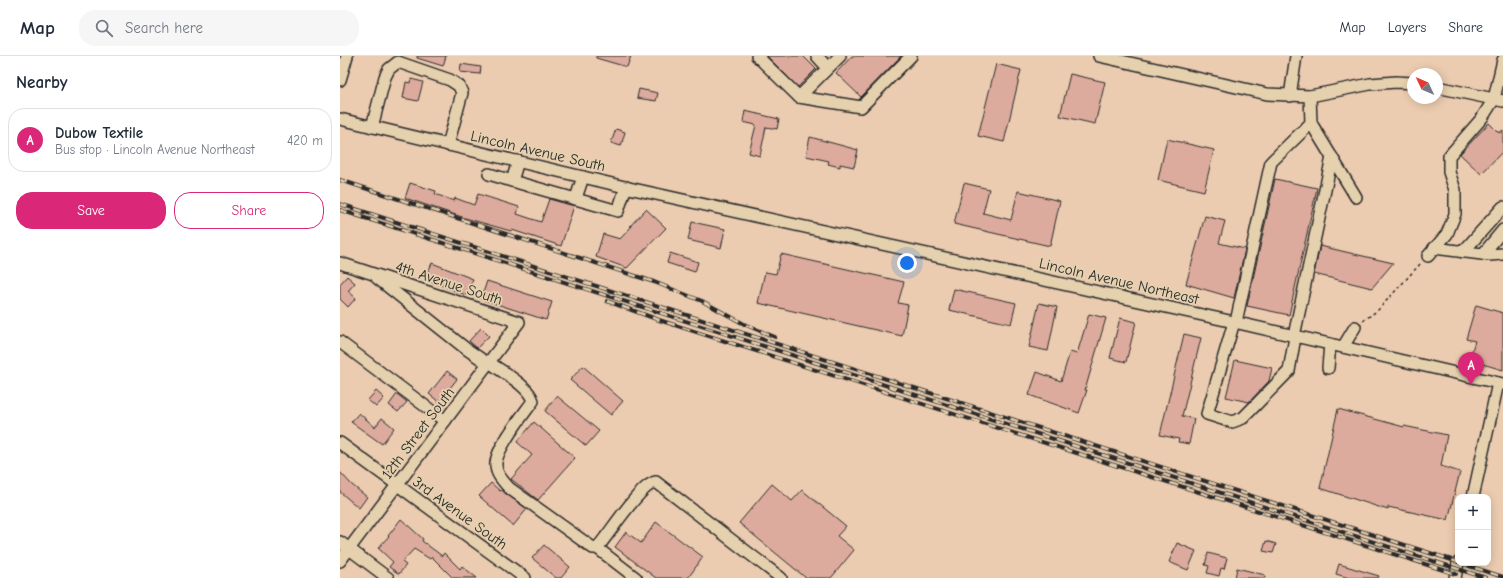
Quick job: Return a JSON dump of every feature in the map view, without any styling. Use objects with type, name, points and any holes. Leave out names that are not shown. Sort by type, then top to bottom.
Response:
[{"type":"street","points":[[340,80],[347,56]]},
{"type":"street","points":[[757,56],[799,97],[861,107],[912,56]]},
{"type":"street","points":[[817,56],[828,68]]},
{"type":"street","points":[[799,97],[840,56]]},
{"type":"street","points":[[1099,56],[1267,94],[1290,96],[1310,96],[1370,84],[1407,83]]},
{"type":"street","points":[[1290,96],[1296,56]]},
{"type":"street","points":[[1431,252],[1447,234],[1455,214],[1455,190],[1449,172],[1449,156],[1499,100],[1503,60]]},
{"type":"street","points":[[372,127],[385,77],[389,69],[398,62],[450,80],[458,86],[462,93],[448,145]]},
{"type":"street","points":[[1443,88],[1499,100]]},
{"type":"street","points":[[1310,96],[1311,123],[1356,198]]},
{"type":"street","name":"Lincoln Avenue South","points":[[340,119],[729,210]]},
{"type":"street","points":[[1311,123],[1271,162],[1235,322],[1207,414],[1232,422],[1243,418],[1289,371],[1294,336],[1332,157]]},
{"type":"street","points":[[512,181],[518,161]]},
{"type":"street","points":[[489,174],[618,211],[626,187]]},
{"type":"street","points":[[576,198],[583,177]]},
{"type":"street","points":[[1463,252],[1503,207]]},
{"type":"street","name":"Lincoln Avenue Northeast","points":[[729,210],[1235,322],[1501,384]]},
{"type":"street","points":[[1482,254],[1503,230]]},
{"type":"street","points":[[1431,252],[1503,254]]},
{"type":"street","name":"4th Avenue South","points":[[340,263],[519,322]]},
{"type":"street","name":"4th Avenue South","points":[[371,273],[465,348],[484,361],[489,362],[531,395],[533,401],[499,452],[496,464],[498,475],[508,488],[593,548],[597,548]]},
{"type":"street","name":"12th Street South","points":[[340,561],[344,546],[397,486],[519,322]]},
{"type":"street","points":[[1343,348],[1355,327]]},
{"type":"street","points":[[340,342],[444,422]]},
{"type":"street","points":[[1328,368],[1330,344]]},
{"type":"street","points":[[1474,494],[1501,384]]},
{"type":"street","name":"3rd Avenue South","points":[[340,443],[525,578]]},
{"type":"street","points":[[636,578],[597,548],[642,491],[652,483],[656,482],[781,578]]},
{"type":"street","points":[[344,546],[388,578]]},
{"type":"street","points":[[1455,578],[1457,566]]},
{"type":"path","points":[[1355,327],[1378,310],[1431,252]]},
{"type":"building","points":[[417,56],[446,56],[443,66],[417,58]]},
{"type":"building","points":[[596,56],[631,56],[627,67],[596,58]]},
{"type":"building","points":[[767,56],[803,56],[816,69],[798,87]]},
{"type":"building","points":[[852,56],[901,56],[861,97],[836,73]]},
{"type":"building","points":[[461,64],[481,67],[480,74],[460,72]]},
{"type":"building","points":[[996,64],[1021,70],[1004,142],[978,136]]},
{"type":"building","points":[[1070,74],[1105,82],[1095,124],[1060,116]]},
{"type":"building","points":[[411,79],[423,82],[418,101],[403,98],[406,82],[410,83]]},
{"type":"building","points":[[639,89],[658,93],[656,101],[637,98]]},
{"type":"building","points":[[745,111],[779,119],[777,129],[766,127],[760,156],[749,153],[756,125],[743,122]]},
{"type":"building","points":[[1489,123],[1499,133],[1503,130],[1503,151],[1481,174],[1460,154]]},
{"type":"building","points":[[616,129],[625,132],[621,146],[611,143]]},
{"type":"building","points":[[810,137],[858,150],[854,167],[840,164],[840,167],[828,164],[829,161],[806,156]]},
{"type":"building","points":[[1167,139],[1214,150],[1204,191],[1158,180]]},
{"type":"building","points":[[1275,179],[1317,188],[1289,315],[1247,306]]},
{"type":"building","points":[[410,183],[436,191],[435,194],[454,201],[455,198],[474,205],[478,194],[519,207],[517,214],[541,222],[549,199],[574,206],[561,246],[512,230],[511,231],[465,218],[405,198]]},
{"type":"building","points":[[964,183],[989,189],[983,213],[1011,220],[1018,191],[1060,201],[1050,246],[954,224]]},
{"type":"building","points":[[646,209],[666,228],[627,268],[596,257],[603,234],[620,239]]},
{"type":"building","points":[[1205,216],[1225,221],[1219,243],[1245,249],[1234,298],[1186,284]]},
{"type":"building","points":[[692,222],[725,229],[721,248],[688,240]]},
{"type":"building","points":[[1320,246],[1393,263],[1372,288],[1314,274]]},
{"type":"building","points":[[670,253],[698,262],[695,272],[667,263]]},
{"type":"building","points":[[781,254],[904,282],[898,303],[908,305],[902,336],[758,303],[765,272],[776,274]]},
{"type":"building","points":[[432,263],[473,279],[466,295],[425,279]]},
{"type":"building","points":[[347,276],[355,283],[348,291],[356,298],[348,307],[340,299],[340,284]]},
{"type":"building","points":[[487,281],[552,302],[546,320],[481,299]]},
{"type":"building","points":[[954,289],[1016,303],[1011,324],[949,310]]},
{"type":"building","points":[[1039,303],[1057,307],[1048,351],[1029,347]]},
{"type":"building","points":[[1476,305],[1503,313],[1503,370],[1469,360],[1475,341],[1466,339]]},
{"type":"building","points":[[1089,314],[1106,318],[1085,390],[1087,390],[1079,413],[1029,395],[1037,372],[1061,381],[1070,352],[1077,354]]},
{"type":"building","points":[[1120,318],[1136,322],[1126,362],[1110,358]]},
{"type":"building","points":[[481,328],[489,336],[477,348],[469,341]]},
{"type":"building","points":[[1184,334],[1201,338],[1182,416],[1194,419],[1189,444],[1178,442],[1179,439],[1160,435]]},
{"type":"building","points":[[1235,360],[1272,368],[1269,381],[1249,402],[1226,397]]},
{"type":"building","points":[[583,366],[623,401],[611,415],[570,380]]},
{"type":"building","points":[[447,371],[457,379],[439,402],[429,394]]},
{"type":"building","points":[[376,391],[384,398],[376,407],[368,400]]},
{"type":"building","points":[[397,394],[407,402],[398,412],[389,405]]},
{"type":"building","points":[[557,396],[599,431],[586,446],[545,411]]},
{"type":"building","points":[[1338,409],[1404,427],[1447,435],[1441,466],[1460,472],[1448,520],[1388,507],[1388,510],[1320,488]]},
{"type":"building","points":[[359,413],[375,427],[382,418],[394,428],[382,444],[351,422]]},
{"type":"building","points":[[534,422],[575,458],[538,500],[511,479],[532,455],[517,442]]},
{"type":"building","points":[[340,472],[352,485],[367,497],[359,508],[340,492]]},
{"type":"building","points":[[491,483],[500,491],[502,490],[527,509],[513,526],[479,496]]},
{"type":"building","points":[[772,484],[792,501],[802,490],[846,526],[837,536],[854,550],[831,578],[806,578],[739,523]]},
{"type":"building","points":[[401,519],[423,539],[422,541],[442,556],[444,553],[460,569],[462,566],[477,578],[453,578],[432,557],[430,559],[414,549],[402,562],[406,565],[399,574],[389,567],[393,562],[378,548]]},
{"type":"building","points":[[656,522],[703,557],[688,578],[656,578],[615,547],[626,532],[641,543]]},
{"type":"building","points":[[1266,541],[1276,544],[1273,553],[1263,551]]},
{"type":"building","points":[[1177,543],[1196,551],[1188,570],[1169,562]]},
{"type":"building","points":[[544,545],[570,567],[561,578],[556,578],[532,558]]},
{"type":"building","points":[[1208,553],[1227,558],[1224,569],[1221,568],[1219,576],[1207,573],[1209,566],[1205,565]]},
{"type":"building","points":[[1339,564],[1379,576],[1378,578],[1349,578],[1336,574]]},
{"type":"building","points":[[1237,568],[1265,575],[1265,578],[1235,578]]},
{"type":"railway","points":[[340,180],[654,282],[702,301],[746,325],[775,337]]},
{"type":"railway","points":[[340,204],[1455,561]]},
{"type":"railway","points":[[340,210],[1486,578]]},
{"type":"railway","points":[[607,301],[659,320],[1456,574]]},
{"type":"railway","points":[[1469,566],[1503,577]]},
{"type":"place","name":"Dubow Textile","points":[[1471,385]]}]
